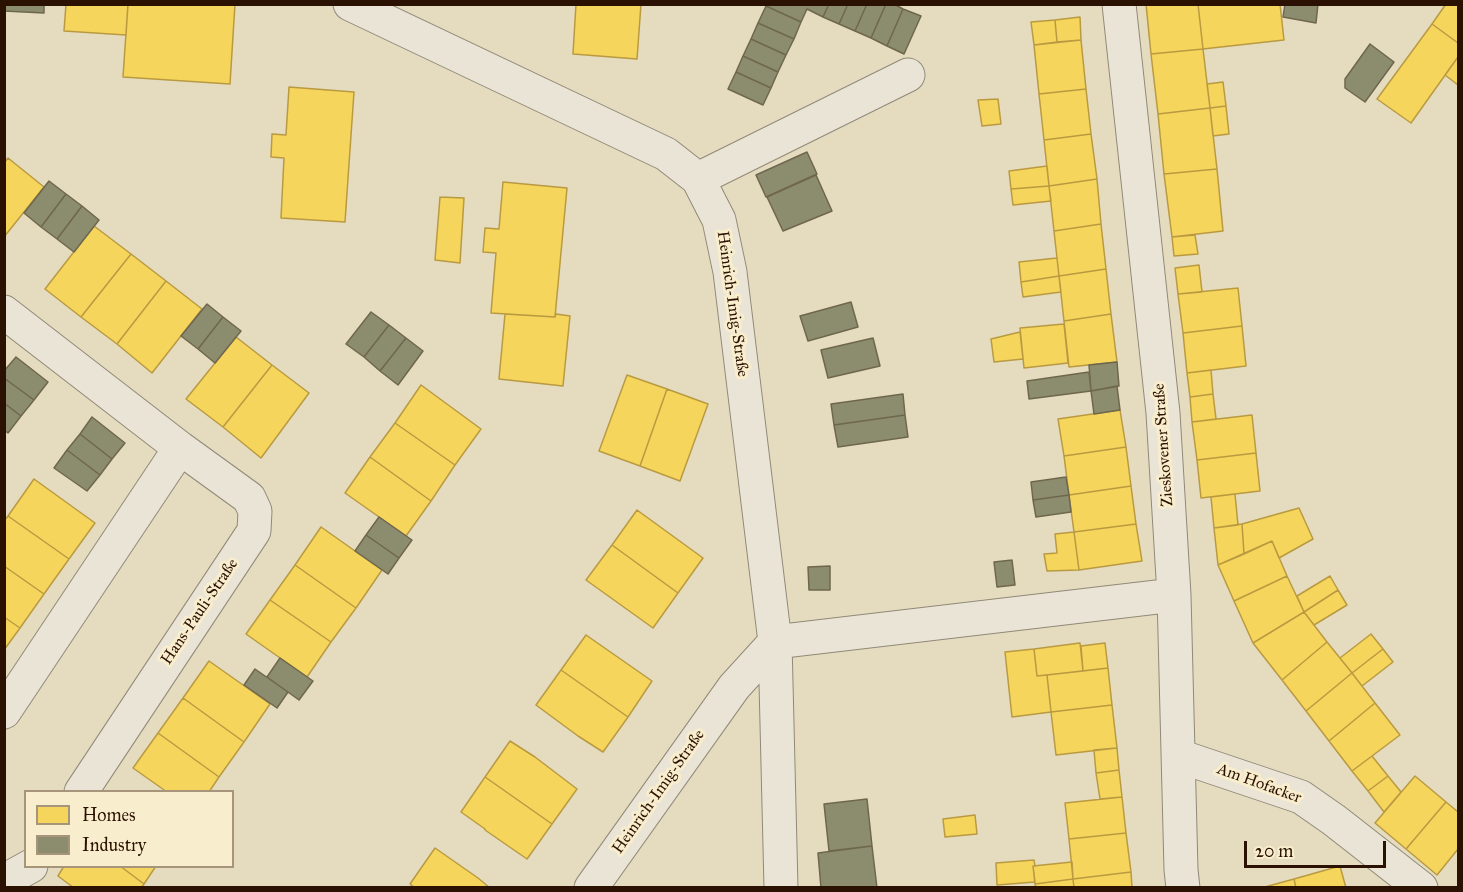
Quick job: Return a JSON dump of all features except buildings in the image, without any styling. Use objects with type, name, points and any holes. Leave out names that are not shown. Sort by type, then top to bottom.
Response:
[{"type":"street","name":"Heinrich-Imig-Straße","points":[[350,4],[666,154],[698,179],[719,220],[730,272],[774,642],[734,687],[591,888]]},
{"type":"street","name":"Zieskovener Straße","points":[[1119,4],[1163,412],[1174,595],[1183,888]]},
{"type":"street","points":[[698,179],[908,75]]},
{"type":"street","name":"Hans-Pauli-Straße","points":[[4,312],[180,448],[249,498],[255,511],[254,531],[82,790]]},
{"type":"street","points":[[4,712],[180,448]]},
{"type":"street","points":[[781,888],[774,642],[1174,595]]},
{"type":"street","name":"Am Hofacker","points":[[1179,756],[1301,796],[1420,888]]},
{"type":"street","points":[[4,881],[29,868]]}]
